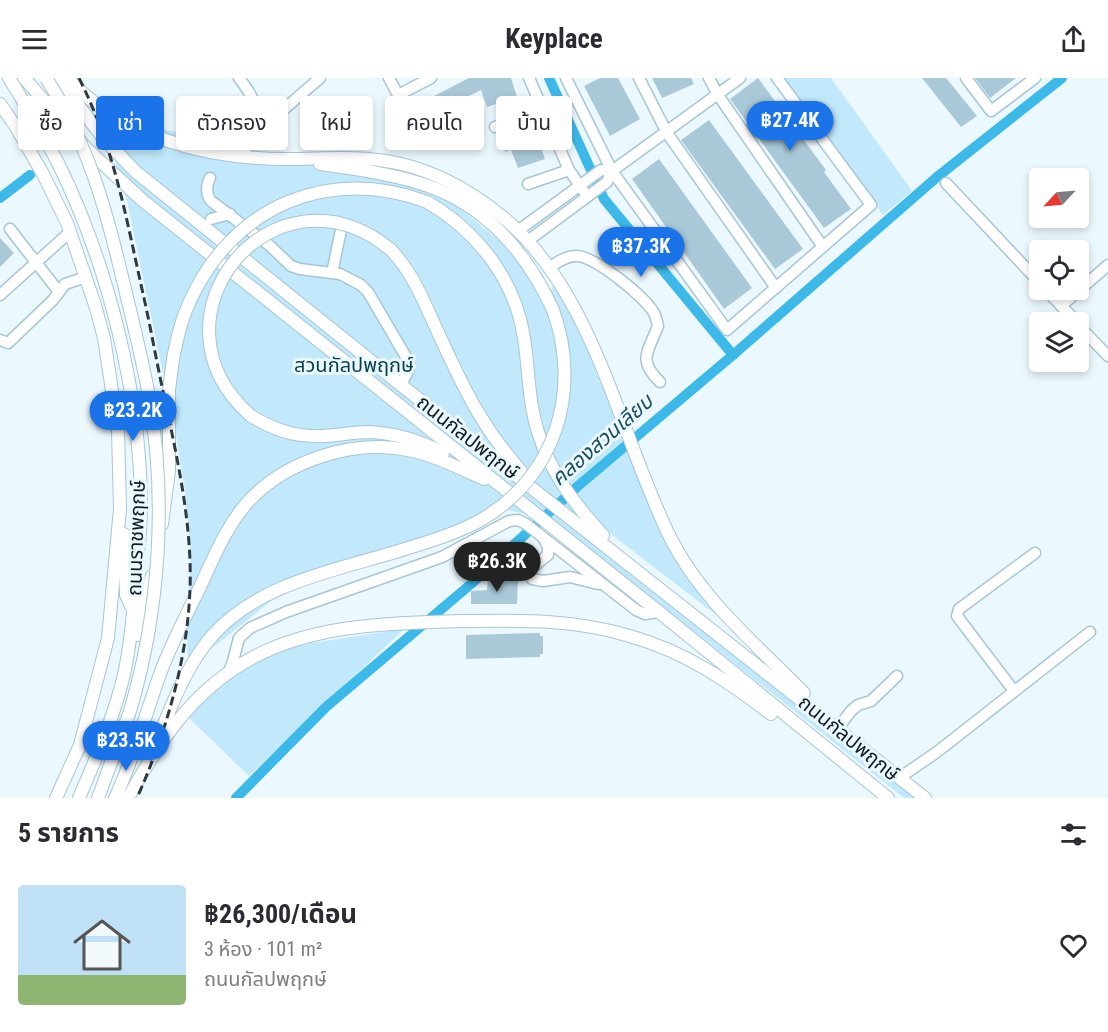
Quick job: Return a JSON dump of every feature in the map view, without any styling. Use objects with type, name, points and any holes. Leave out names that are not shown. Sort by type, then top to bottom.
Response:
[{"type":"main road","name":"ถนนราชพฤกษ์","points":[[9,78],[59,165],[82,218],[104,281],[126,363],[138,444],[141,508],[133,613],[125,670],[99,751],[79,798]]},
{"type":"main road","name":"ถนนกัลปพฤกษ์","points":[[24,78],[87,150],[142,200],[659,612],[888,798]]},
{"type":"main road","name":"ถนนราชพฤกษ์","points":[[46,78],[72,123],[93,172],[111,232],[144,370],[151,413],[158,497],[156,561],[146,648],[130,711],[98,798]]},
{"type":"main road","name":"ถนนกัลปพฤกษ์","points":[[58,78],[103,138],[136,172],[401,385],[925,798]]},
{"type":"main road","points":[[67,78],[100,107],[142,131],[189,147],[214,154],[241,157],[351,158],[396,163],[420,170],[462,188],[519,230],[550,267],[576,310],[634,448],[645,481],[672,540],[712,601],[838,728]]},
{"type":"main road","name":"ถนนราชพฤกษ์","points":[[0,104],[43,174],[70,232],[104,338],[118,430],[120,509],[108,638],[80,745],[56,798]]},
{"type":"main road","points":[[150,760],[186,676],[212,637],[230,619],[256,601],[285,587],[456,532],[492,513],[519,491],[541,462],[556,428],[564,386],[563,344],[553,310],[532,268],[515,246],[486,219],[457,200],[428,186],[404,179],[286,159]]},
{"type":"main road","points":[[125,670],[148,591],[164,516],[169,471],[169,390],[173,359],[185,312],[207,270],[232,239],[258,218],[286,202],[318,192],[348,187],[391,191],[427,202],[471,234],[487,253],[512,295],[520,318],[530,399],[538,434],[550,464],[574,502],[592,524],[639,571]]},
{"type":"main road","points":[[501,487],[434,449],[407,437],[366,432],[319,437],[294,435],[272,428],[251,416],[237,403],[222,380],[215,363],[210,336],[212,304],[219,283],[231,263],[249,246],[278,228],[308,222],[328,221],[346,224],[363,231],[390,249],[410,273],[483,424],[504,452],[544,497]]},
{"type":"main road","points":[[115,798],[132,759],[160,675],[184,620],[228,530],[248,502],[260,491],[290,471],[317,458],[345,450],[383,447],[426,454],[501,487]]},
{"type":"main road","points":[[120,509],[123,519],[126,595],[133,613]]},
{"type":"main road","points":[[130,797],[150,760],[184,711],[213,684],[245,662],[276,646],[313,635],[358,627],[515,620],[566,623],[612,630],[661,646],[683,656],[718,675],[870,784]]},
{"type":"street","points":[[238,78],[245,85],[250,96]]},
{"type":"street","points":[[288,106],[320,78]]},
{"type":"street","points":[[388,78],[398,94],[431,78]]},
{"type":"street","points":[[529,78],[537,96]]},
{"type":"street","points":[[566,78],[606,170],[727,330],[871,205],[777,78]]},
{"type":"street","points":[[639,78],[666,133],[776,288]]},
{"type":"street","points":[[709,78],[718,95],[823,247]]},
{"type":"street","points":[[519,230],[583,183],[666,133],[740,78]]},
{"type":"street","points":[[966,78],[991,111],[1035,78]]},
{"type":"street","points":[[241,157],[245,150]]},
{"type":"street","points":[[560,150],[569,170],[591,194]]},
{"type":"street","points":[[528,184],[569,170]]},
{"type":"street","points":[[529,240],[607,182],[606,170]]},
{"type":"street","points":[[210,178],[209,198],[269,245],[291,266],[340,274],[361,285],[368,292],[409,362],[409,369],[401,385]]},
{"type":"street","points":[[946,183],[1029,271]]},
{"type":"street","points":[[211,219],[230,214]]},
{"type":"street","points":[[10,229],[59,292]]},
{"type":"street","points":[[332,273],[341,230]]},
{"type":"street","points":[[0,295],[70,232]]},
{"type":"street","points":[[550,267],[566,258],[577,256],[589,259],[625,283],[654,312],[658,326],[646,354],[646,364],[660,382]]},
{"type":"street","points":[[1061,306],[1108,265]]},
{"type":"street","points":[[0,340],[8,343],[53,300],[64,284],[86,277]]},
{"type":"street","points":[[1055,300],[1067,312]]},
{"type":"street","points":[[1089,336],[1108,356]]},
{"type":"street","points":[[228,674],[238,638],[250,628],[286,612],[442,557],[504,523],[518,520],[638,612],[645,614],[659,612]]},
{"type":"street","points":[[539,534],[549,551],[545,559],[529,570],[532,579],[543,581],[570,577],[604,586]]},
{"type":"street","points":[[1014,691],[957,616],[959,609],[1035,553]]},
{"type":"street","points":[[899,778],[937,752],[1090,632]]},
{"type":"street","points":[[838,728],[851,711],[858,705],[871,701],[897,676]]},
{"type":"green space","points":[[782,78],[831,78],[912,191],[883,215]]},
{"type":"green space","name":"สวนกัลปพฤกษ์","points":[[164,129],[176,132],[176,150],[257,150],[438,190],[520,258],[546,294],[559,280],[648,481],[705,601],[720,618],[611,534],[574,525],[915,798],[904,798],[555,521],[499,508],[402,550],[286,589],[188,669],[187,633],[191,553],[185,490],[176,435],[127,201],[112,150],[164,150]]},
{"type":"green space","points":[[404,629],[249,776],[188,717],[221,685],[262,658],[286,647]]},
{"type":"building","points":[[469,78],[511,78],[517,96],[496,96],[496,104],[487,107],[481,90],[469,96],[434,96]]},
{"type":"building","points":[[600,78],[618,78],[640,119],[610,136],[584,86]]},
{"type":"building","points":[[652,78],[691,78],[694,84],[662,98]]},
{"type":"building","points":[[758,78],[826,170],[824,172],[851,209],[824,228],[730,99]]},
{"type":"building","points":[[922,78],[946,78],[977,116],[961,127]]},
{"type":"building","points":[[975,78],[1016,78],[990,98]]},
{"type":"building","points":[[709,120],[803,249],[775,269],[681,140]]},
{"type":"building","points":[[511,150],[542,150],[545,159],[518,168]]},
{"type":"building","points":[[659,159],[752,288],[724,309],[632,179]]},
{"type":"building","points":[[0,238],[14,253],[0,267]]},
{"type":"building","points":[[488,578],[518,579],[517,604],[471,604],[471,591],[487,590]]},
{"type":"building","points":[[540,633],[540,636],[543,636],[543,654],[540,654],[540,657],[466,659],[466,635]]},
{"type":"waterway","points":[[549,78],[604,199],[733,355]]},
{"type":"waterway","name":"คลองสวนเลียบ","points":[[236,798],[326,707],[471,584],[578,486],[733,355],[937,177],[1062,78]]},
{"type":"waterway","points":[[0,198],[30,175]]},
{"type":"railway","points":[[79,78],[92,105],[119,186],[178,463],[189,541],[190,591],[177,683],[159,742],[137,798]]}]
